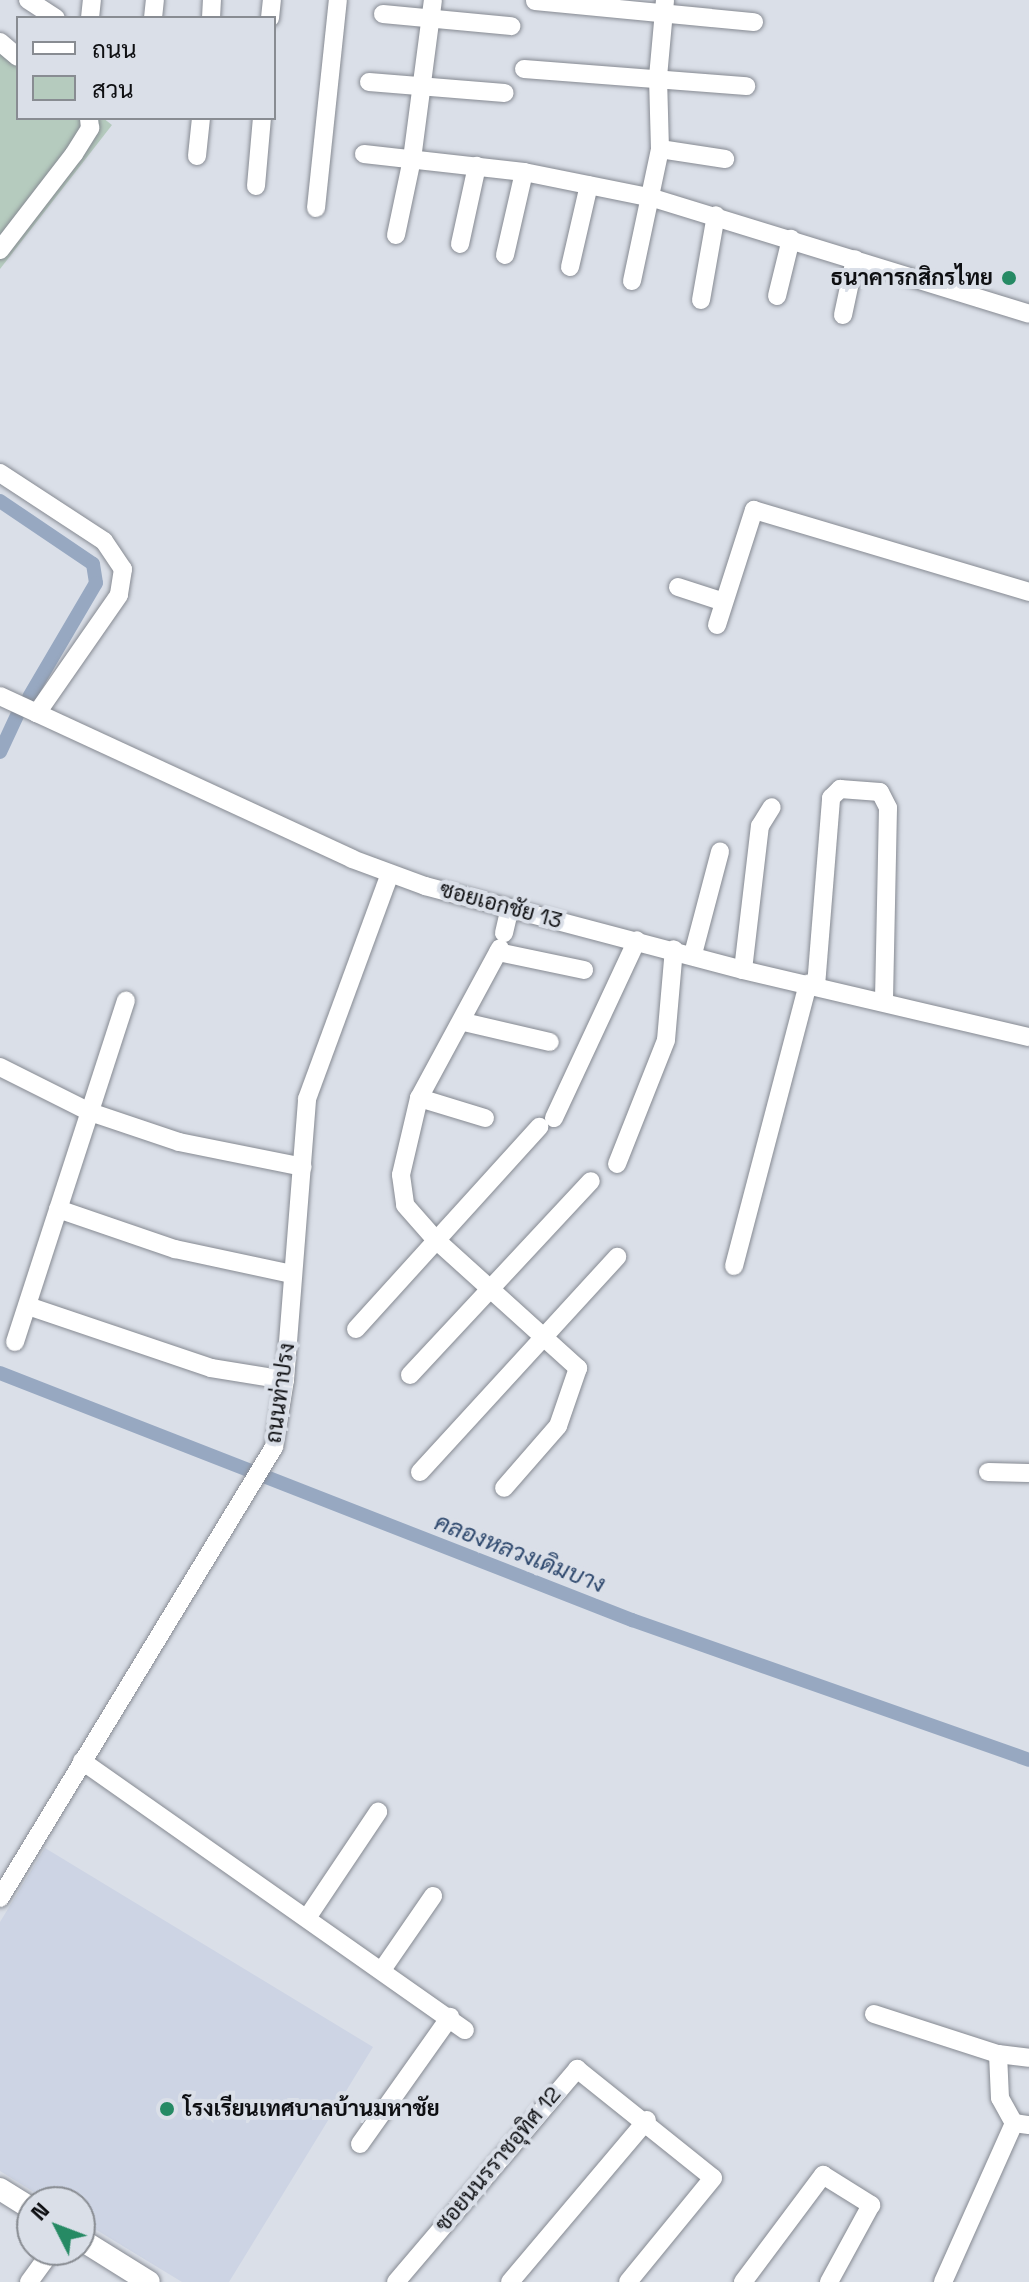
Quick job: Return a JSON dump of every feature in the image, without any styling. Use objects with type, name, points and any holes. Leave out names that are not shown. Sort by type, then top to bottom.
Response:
[{"type":"main road","points":[[96,2250],[138,2279]]},
{"type":"street","points":[[28,0],[53,16]]},
{"type":"street","points":[[316,208],[338,0]]},
{"type":"street","points":[[396,235],[412,159],[433,0]]},
{"type":"street","points":[[535,1],[664,6],[754,22]]},
{"type":"street","points":[[632,281],[653,198],[660,149],[658,77],[664,6]]},
{"type":"street","points":[[383,14],[511,26]]},
{"type":"street","points":[[0,42],[16,55]]},
{"type":"street","points":[[524,69],[746,86]]},
{"type":"street","points":[[369,82],[505,93]]},
{"type":"street","points":[[0,250],[74,154],[90,128],[89,120]]},
{"type":"street","points":[[197,156],[201,120]]},
{"type":"street","points":[[256,186],[262,120]]},
{"type":"street","points":[[660,149],[725,159]]},
{"type":"street","points":[[364,154],[524,172],[653,198],[1029,314]]},
{"type":"street","points":[[460,244],[477,166]]},
{"type":"street","points":[[505,255],[524,172]]},
{"type":"street","points":[[570,267],[589,185]]},
{"type":"street","points":[[701,300],[716,215]]},
{"type":"street","points":[[777,296],[791,239]]},
{"type":"street","points":[[843,315],[855,259]]},
{"type":"street","points":[[0,473],[104,541],[123,569],[119,595],[37,713]]},
{"type":"street","points":[[717,625],[749,513],[757,510],[1029,592]]},
{"type":"street","points":[[678,587],[724,602]]},
{"type":"street","name":"ซอยเอกชัย 13","points":[[0,696],[390,874],[743,970],[1029,1037]]},
{"type":"street","points":[[734,1266],[812,985],[831,798],[840,789],[880,792],[888,808],[884,1002]]},
{"type":"street","points":[[743,970],[760,826],[772,807]]},
{"type":"street","points":[[693,954],[720,852]]},
{"type":"street","name":"ถนนท่าปรง","points":[[0,1898],[266,1468],[280,1425],[285,1380],[307,1099],[390,874]]},
{"type":"street","points":[[504,1488],[558,1426],[578,1373],[576,1361],[435,1239],[402,1196],[401,1175],[419,1098],[464,1022],[501,944],[510,908]]},
{"type":"street","points":[[356,1329],[435,1239],[546,1123],[637,940]]},
{"type":"street","points":[[501,944],[584,970]]},
{"type":"street","points":[[617,1164],[666,1040],[674,949]]},
{"type":"street","points":[[15,1342],[126,1001]]},
{"type":"street","points":[[464,1022],[550,1042]]},
{"type":"street","points":[[0,1067],[90,1112],[179,1142],[303,1167]]},
{"type":"street","points":[[419,1098],[485,1118]]},
{"type":"street","points":[[410,1375],[495,1289],[591,1181]]},
{"type":"street","points":[[58,1209],[189,1253],[292,1274]]},
{"type":"street","points":[[420,1472],[617,1257]]},
{"type":"street","points":[[28,1306],[211,1368],[285,1380]]},
{"type":"street","points":[[988,1472],[1029,1473]]},
{"type":"street","points":[[82,1761],[465,2030]]},
{"type":"street","points":[[307,1918],[378,1812]]},
{"type":"street","points":[[382,1970],[433,1896]]},
{"type":"street","points":[[874,2014],[998,2054],[1029,2058]]},
{"type":"street","points":[[360,2144],[450,2017]]},
{"type":"street","points":[[943,2282],[1021,2124],[1000,2098],[998,2054]]},
{"type":"street","name":"ซอยนนรราชอุทิศ 12","points":[[396,2282],[574,2069],[647,2120]]},
{"type":"street","points":[[510,2282],[647,2120],[708,2169],[713,2184],[628,2282]]},
{"type":"street","points":[[743,2282],[820,2177],[866,2199],[871,2210],[829,2282]]},
{"type":"shaded area","name":"โรงเรียนเทศบาลบ้านมหาชัย","points":[[45,1848],[373,2047],[229,2282],[182,2282],[96,2230],[96,2186],[24,2186],[0,2171],[0,1922]]},
{"type":"green space","points":[[0,34],[16,47],[16,120],[106,120],[112,125],[0,269]]},
{"type":"waterway","points":[[0,501],[93,564],[96,583],[29,697]]},
{"type":"waterway","points":[[0,752],[17,716]]},
{"type":"waterway","name":"คลองหลวงเดิมบาง","points":[[0,1373],[632,1620],[1029,1760]]},
{"type":"place","name":"ธนาคารกสิกรไทย","points":[[1009,278]]},
{"type":"place","name":"โรงเรียนเทศบาลบ้านมหาชัย","points":[[167,2109]]}]
